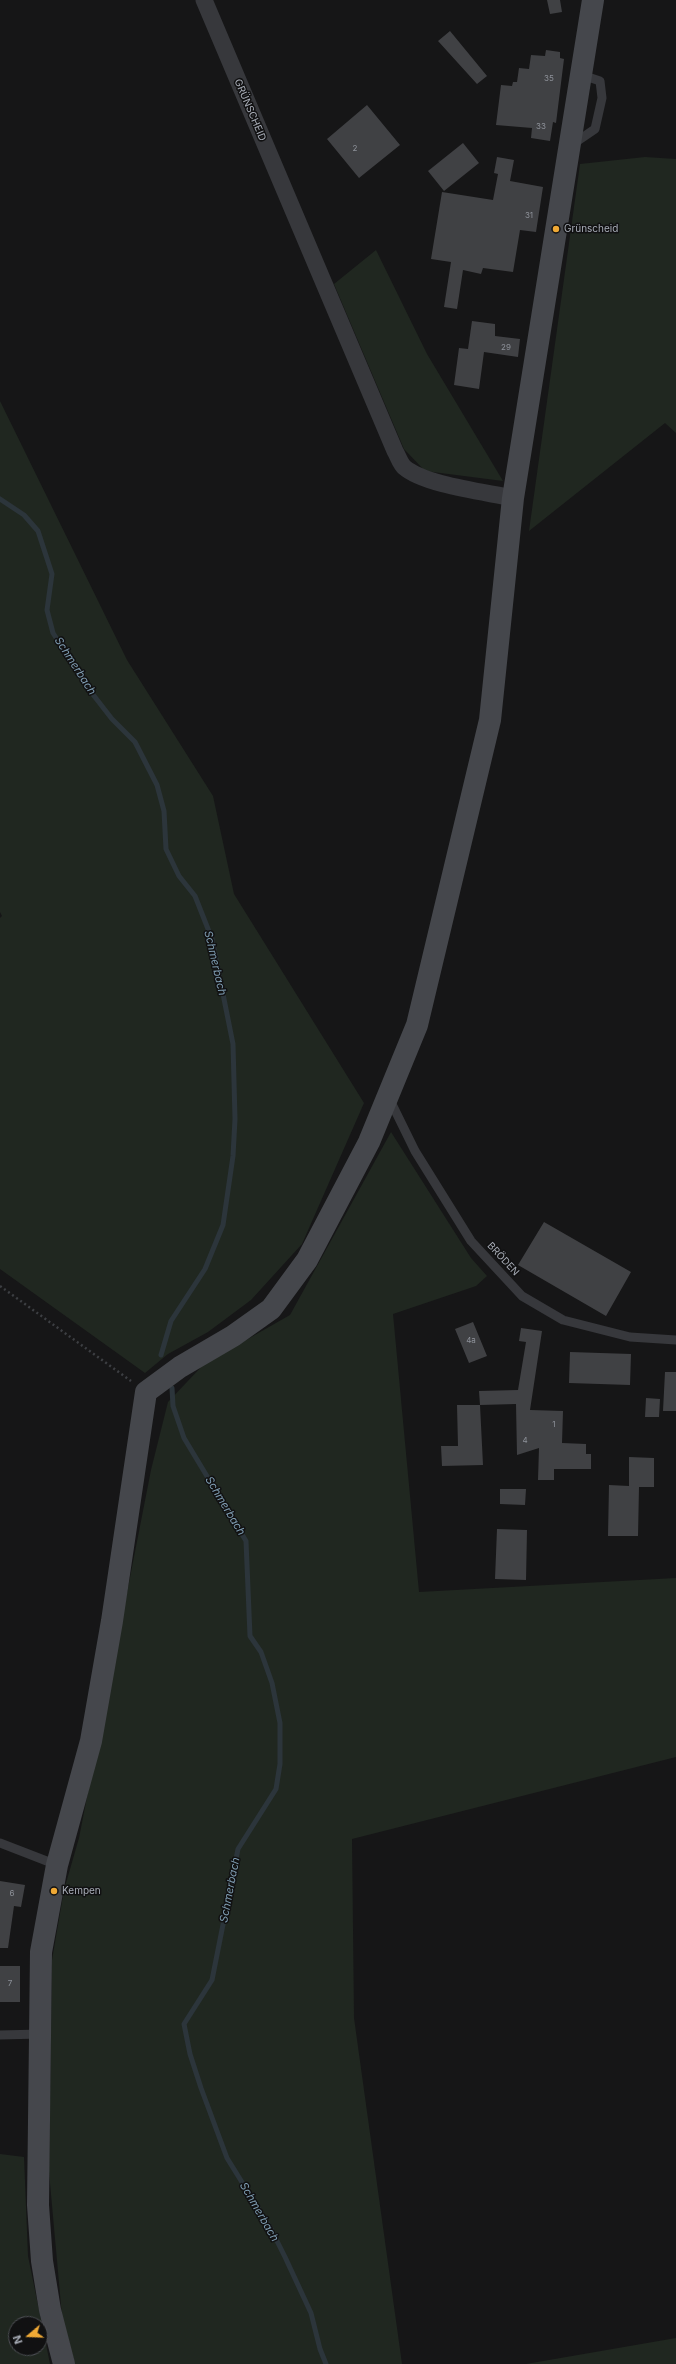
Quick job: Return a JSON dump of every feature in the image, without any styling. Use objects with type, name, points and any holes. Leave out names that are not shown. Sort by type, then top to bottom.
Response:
[{"type":"street","name":"GRÜNSCHEID","points":[[204,0],[395,451],[404,466],[419,476],[438,482],[513,498]]},
{"type":"street","points":[[64,2364],[50,2310],[42,2260],[38,2205],[41,1952],[57,1865],[90,1741],[112,1621],[146,1392],[180,1367],[233,1336],[271,1309],[307,1260],[369,1142],[416,1025],[490,720],[513,498],[593,0]]},
{"type":"lane","name":"BRÖDEN","points":[[388,1095],[414,1151],[471,1241],[522,1296],[563,1320],[630,1337],[676,1340]]},
{"type":"lane","points":[[0,1843],[57,1865]]},
{"type":"lane","points":[[0,2035],[40,2034]]},
{"type":"path","points":[[0,1286],[146,1392]]},
{"type":"shaded area","points":[[645,157],[676,159],[676,433],[665,423],[529,531],[580,164]]},
{"type":"shaded area","points":[[376,250],[427,354],[503,481],[425,471],[404,449],[334,284]]},
{"type":"shaded area","points":[[0,401],[127,660],[213,796],[234,894],[364,1103],[302,1244],[251,1300],[208,1332],[168,1354],[145,1373],[0,1269],[0,918],[2,916],[0,912]]},
{"type":"shaded area","points":[[391,1132],[471,1258],[487,1276],[476,1286],[393,1314],[419,1592],[676,1578],[676,1757],[352,1839],[354,2018],[402,2364],[75,2364],[62,2316],[49,2172],[52,1960],[64,1890],[79,1838],[151,1470],[168,1402],[204,1364],[290,1315]]},
{"type":"shaded area","points":[[0,2154],[24,2157],[28,2256],[40,2316],[8,2316],[8,2356],[48,2356],[48,2354],[50,2364],[0,2364]]},
{"type":"shaded area","points":[[676,2338],[676,2364],[526,2364]]},
{"type":"building","points":[[547,0],[560,0],[562,12],[550,14]]},
{"type":"building","points":[[450,31],[487,76],[477,84],[438,41]]},
{"type":"building","points":[[546,50],[560,52],[560,58],[564,59],[556,123],[553,122],[550,141],[531,138],[532,128],[496,125],[501,85],[512,86],[513,82],[517,82],[519,68],[529,69],[531,55],[545,56]]},
{"type":"building","points":[[367,105],[400,145],[359,178],[327,139]]},
{"type":"building","points":[[463,143],[479,163],[444,191],[428,171]]},
{"type":"building","points":[[497,157],[514,160],[510,181],[543,187],[536,232],[520,230],[513,272],[483,268],[481,274],[463,270],[457,309],[444,307],[451,262],[431,259],[442,192],[493,200],[498,174],[494,173]]},
{"type":"building","points":[[472,321],[495,324],[495,336],[520,339],[518,357],[484,352],[479,389],[454,385],[459,348],[468,349]]},
{"type":"building","points":[[544,1222],[631,1272],[606,1316],[518,1265]]},
{"type":"building","points":[[473,1322],[487,1356],[469,1363],[455,1329]]},
{"type":"building","points":[[521,1328],[542,1331],[530,1410],[563,1411],[562,1443],[586,1444],[586,1454],[591,1454],[591,1469],[554,1469],[554,1480],[538,1480],[539,1448],[517,1455],[516,1404],[480,1405],[479,1391],[518,1390],[526,1342],[519,1341]]},
{"type":"building","points":[[570,1352],[631,1354],[630,1385],[569,1383]]},
{"type":"building","points":[[665,1372],[676,1372],[676,1411],[663,1411]]},
{"type":"building","points":[[646,1398],[660,1399],[659,1417],[645,1417]]},
{"type":"building","points":[[457,1405],[480,1405],[483,1465],[442,1466],[441,1446],[458,1446]]},
{"type":"building","points":[[629,1457],[654,1458],[654,1487],[639,1487],[638,1536],[608,1536],[609,1485],[629,1486]]},
{"type":"building","points":[[500,1489],[526,1489],[525,1505],[500,1504]]},
{"type":"building","points":[[497,1529],[527,1530],[526,1580],[495,1579]]},
{"type":"building","points":[[0,1881],[25,1885],[21,1907],[14,1906],[8,1948],[0,1948]]},
{"type":"building","points":[[0,1966],[20,1966],[20,2002],[0,2002]]},
{"type":"waterway","name":"Schmerbach","points":[[0,499],[24,515],[38,531],[52,574],[47,610],[53,633],[91,692],[112,719],[135,742],[157,785],[164,811],[166,849],[179,876],[195,896],[212,939],[233,1044],[235,1119],[233,1156],[223,1225],[205,1269],[171,1321],[161,1355]]},
{"type":"waterway","name":"Schmerbach","points":[[172,1388],[173,1406],[184,1438],[246,1541],[250,1636],[261,1652],[272,1683],[280,1723],[280,1764],[276,1789],[238,1849],[212,1980],[184,2024],[190,2054],[227,2158],[271,2229],[285,2257],[311,2313],[320,2349],[326,2364]]},
{"type":"place","name":"Grünscheid","points":[[556,229]]},
{"type":"place","name":"Kempen","points":[[54,1891]]}]
